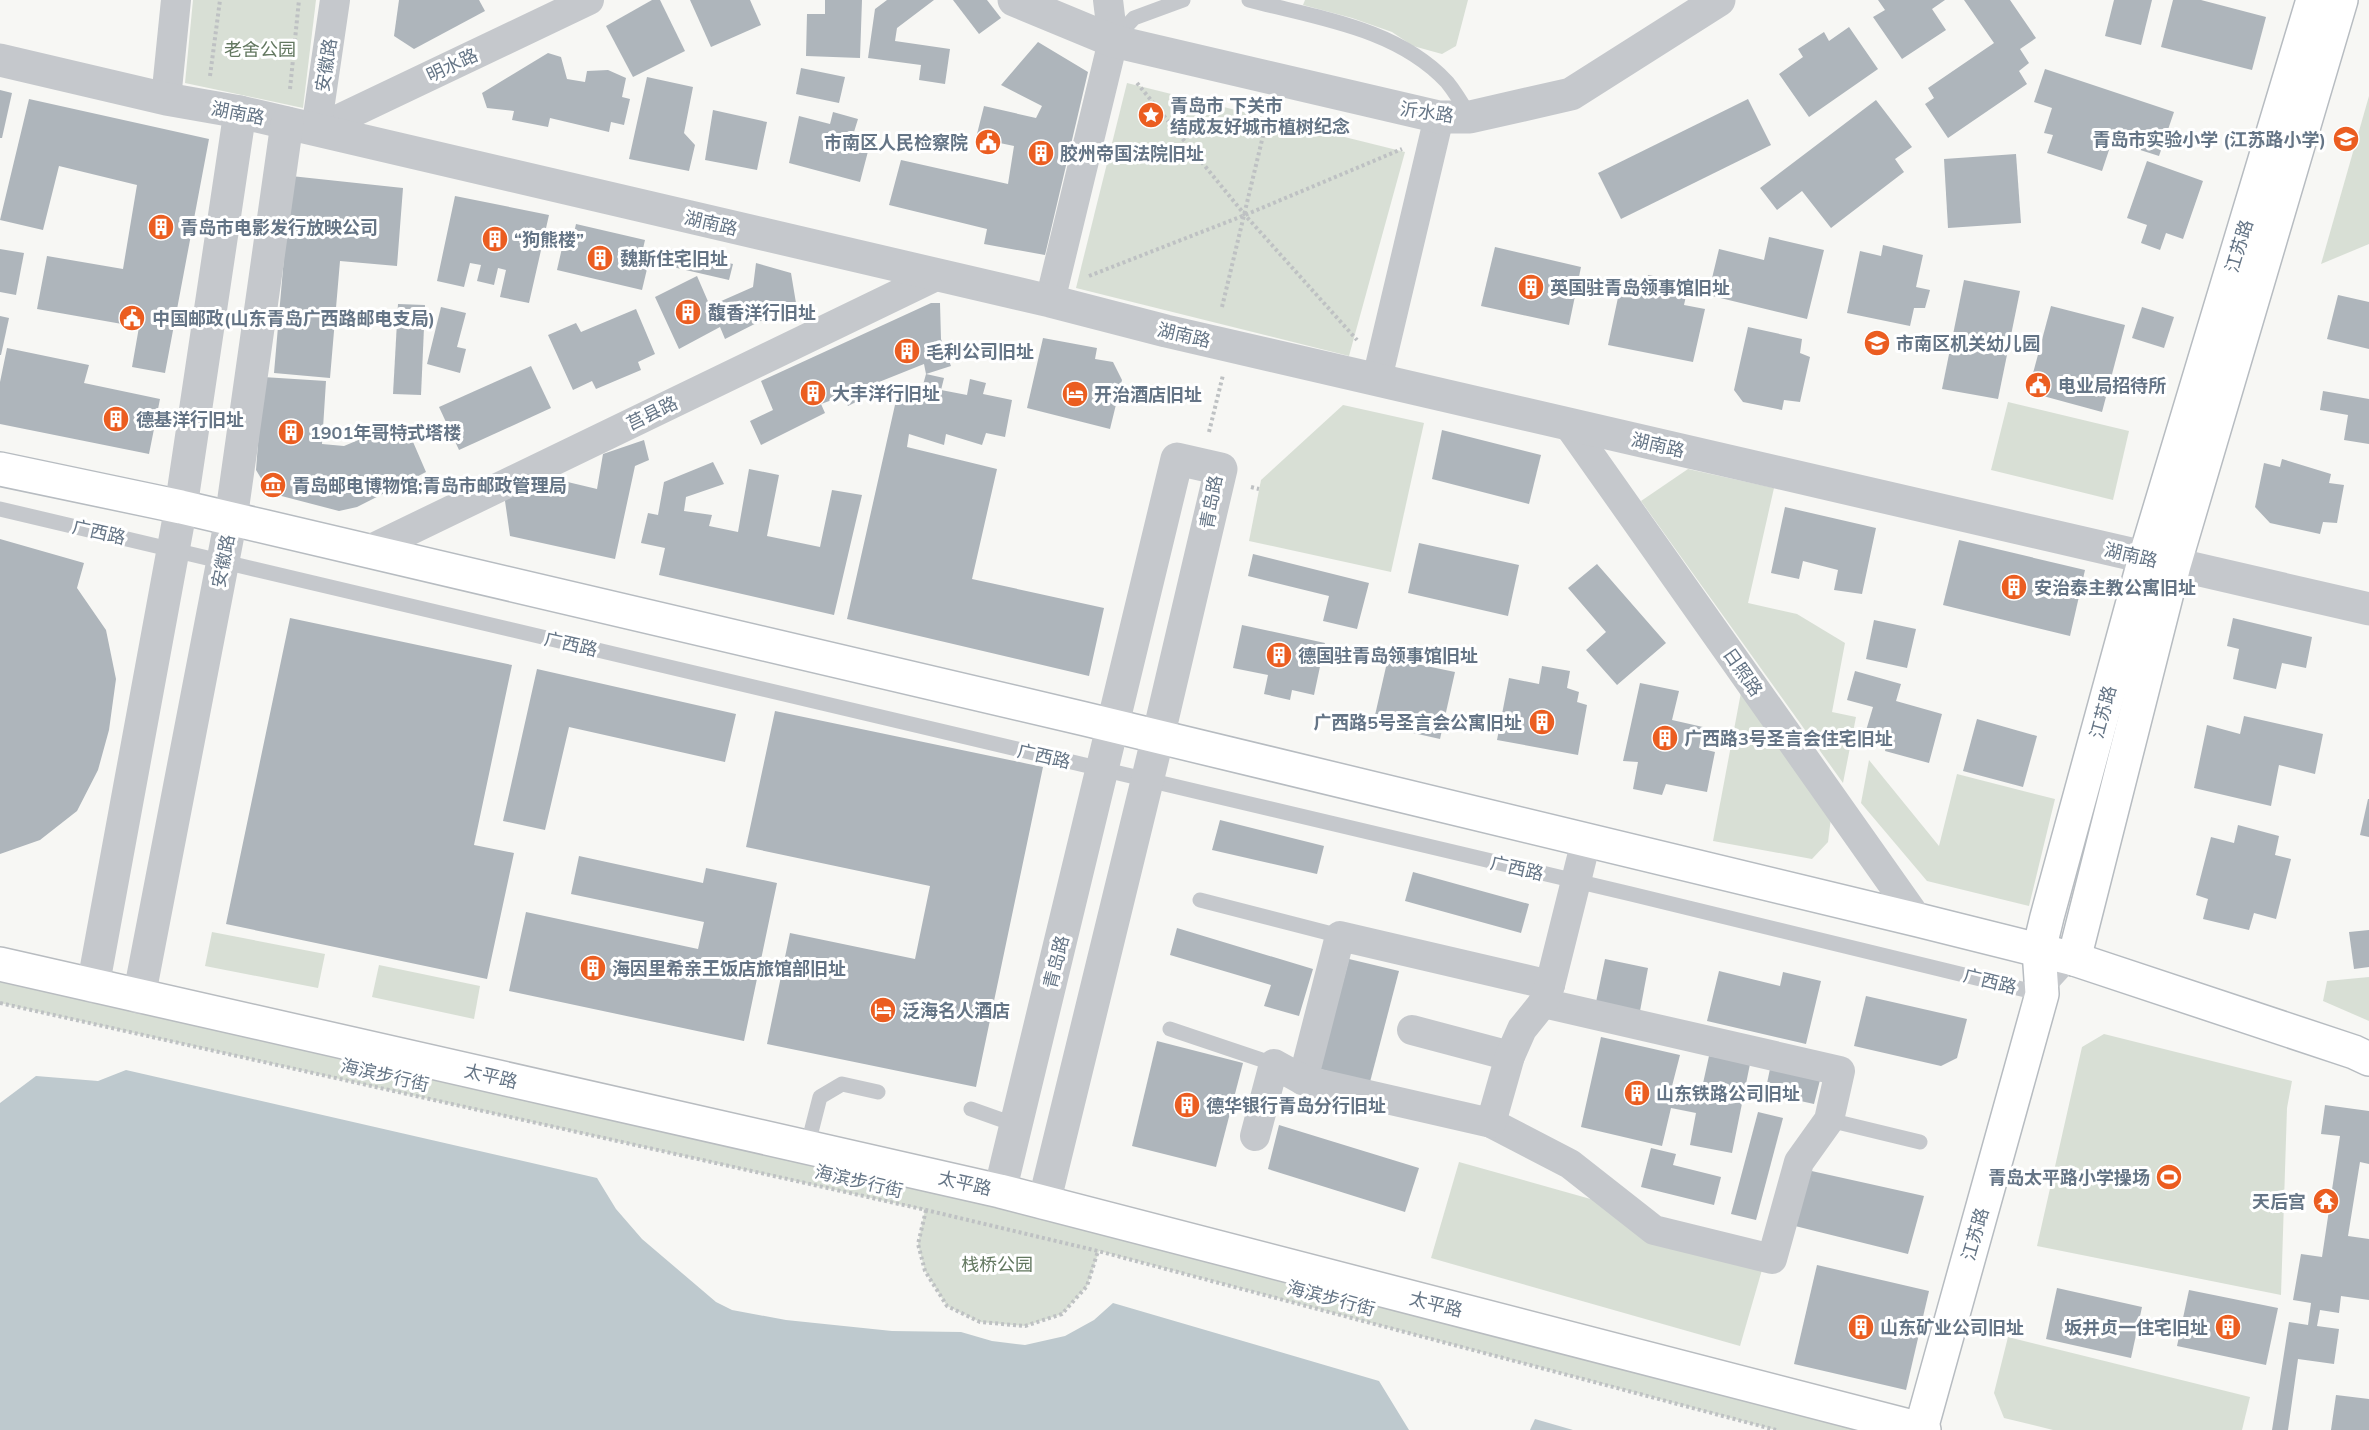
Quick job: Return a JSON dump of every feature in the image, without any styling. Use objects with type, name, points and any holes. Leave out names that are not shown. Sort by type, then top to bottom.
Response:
[{"type":"main road","name":"江苏路","points":[[2074,958],[2160,561],[2313,0]]},
{"type":"main road","name":"江苏路","points":[[1923,1430],[2042,994],[2038,950],[2160,561],[2341,0]]},
{"type":"main road","points":[[0,468],[181,507],[1112,726],[2074,958],[2369,1059]]},
{"type":"main road","name":"太平路","points":[[0,964],[1000,1191],[1923,1430]]},
{"type":"street","points":[[166,99],[176,0]]},
{"type":"street","name":"安徽路","points":[[139,996],[231,519],[301,126],[335,0]]},
{"type":"street","name":"明水路","points":[[301,126],[589,0]]},
{"type":"street","name":"沂水路","points":[[1014,0],[1113,41],[1455,117],[1570,94],[1719,0]]},
{"type":"street","points":[[1050,301],[1113,41],[1108,0]]},
{"type":"street","name":"湖南路","points":[[0,60],[166,99],[301,126],[1050,301],[1166,331],[2369,609]]},
{"type":"street","points":[[93,986],[181,507],[240,112]]},
{"type":"street","points":[[1377,379],[1455,117]]},
{"type":"street","name":"莒县路","points":[[367,551],[936,276]]},
{"type":"street","name":"日照路","points":[[1568,424],[1918,920]]},
{"type":"street","name":"青岛路","points":[[1000,1191],[1178,459],[1221,469],[1148,780],[1044,1203]]},
{"type":"street","points":[[1088,830],[1133,841]]},
{"type":"street","points":[[1491,1123],[1510,1056],[1521,1029],[1547,994],[1586,841]]},
{"type":"street","points":[[1255,1136],[1274,1064],[1303,1080],[1491,1123],[1570,1164],[1654,1230],[1772,1259],[1799,1162],[1829,1120],[1840,1071],[1547,994],[1340,936],[1303,1080]]},
{"type":"street","points":[[1412,1030],[1510,1056]]},
{"type":"street","points":[[1019,1117],[1065,1118]]},
{"type":"lane","points":[[1113,41],[1134,18],[1183,0]]},
{"type":"lane","points":[[1249,0],[1364,30],[1395,43],[1423,61],[1446,81],[1455,117]]},
{"type":"lane","name":"广西路","points":[[0,509],[2042,994],[2074,958]]},
{"type":"lane","points":[[1200,900],[1340,936]]},
{"type":"lane","points":[[1170,1029],[1274,1064]]},
{"type":"lane","points":[[787,1142],[809,1140],[820,1097],[842,1084],[878,1092]]},
{"type":"lane","points":[[971,1109],[1019,1117]]},
{"type":"lane","points":[[1829,1120],[1920,1142]]},
{"type":"path","points":[[205,106],[220,0]]},
{"type":"path","points":[[299,0],[301,126]]},
{"type":"path","points":[[1137,83],[1245,215],[1357,340]]},
{"type":"path","points":[[1222,307],[1268,115]]},
{"type":"path","points":[[1089,276],[1245,215],[1402,148]]},
{"type":"path","points":[[1209,432],[1224,375]]},
{"type":"path","points":[[1251,487],[1259,489]]},
{"type":"path","name":"海滨步行街","points":[[0,1003],[926,1210],[1098,1251],[1776,1430]]},
{"type":"path","points":[[926,1210],[918,1244],[925,1271],[947,1306],[980,1322],[1024,1326],[1062,1314],[1087,1286],[1098,1251]]},
{"type":"green space","name":"老舍公园","points":[[193,0],[316,0],[303,108],[185,83]]},
{"type":"green space","points":[[1305,0],[1468,0],[1456,46],[1442,54],[1413,46],[1392,32],[1303,5]]},
{"type":"green space","points":[[1127,83],[1405,152],[1349,356],[1076,288]]},
{"type":"green space","points":[[2369,96],[2369,244],[2321,264]]},
{"type":"green space","points":[[2008,402],[2129,431],[2113,500],[1991,470]]},
{"type":"green space","points":[[1343,405],[1424,423],[1391,572],[1249,541],[1261,480]]},
{"type":"green space","points":[[1688,469],[1774,488],[1748,603],[1797,614],[1845,643],[1832,712],[1856,717],[1843,783],[1641,501]]},
{"type":"green space","points":[[1742,687],[1831,818],[1828,842],[1812,859],[1713,841]]},
{"type":"green space","points":[[1869,760],[1939,846],[1957,774],[2055,799],[2029,906],[1927,881],[1861,803]]},
{"type":"green space","points":[[212,932],[325,954],[318,988],[205,966]]},
{"type":"green space","points":[[379,965],[480,986],[474,1019],[372,997]]},
{"type":"green space","points":[[2369,977],[2369,1021],[2323,1001],[2327,981]]},
{"type":"green space","name":"栈桥公园","points":[[0,980],[947,1188],[1876,1430],[1776,1430],[1099,1251],[1087,1286],[1062,1314],[1025,1326],[980,1322],[947,1306],[925,1271],[918,1244],[925,1210],[0,1003]]},
{"type":"green space","name":"青岛太平路小学操场","points":[[2104,1034],[2292,1081],[2287,1108],[2281,1295],[2037,1246],[2082,1047]]},
{"type":"green space","points":[[1459,1162],[1768,1249],[1740,1346],[1431,1258]]},
{"type":"green space","points":[[2008,1337],[2250,1397],[2242,1430],[2053,1430],[2004,1418],[1994,1393]]},
{"type":"shaded area","points":[[126,1070],[597,1178],[616,1209],[642,1239],[716,1302],[732,1310],[786,1320],[892,1331],[961,1332],[992,1341],[1025,1345],[1065,1336],[1094,1320],[1113,1303],[1379,1381],[1409,1430],[0,1430],[0,1103],[36,1076],[98,1081]]},
{"type":"shaded area","points":[[1535,1419],[1573,1430],[1530,1430]]},
{"type":"building","points":[[399,0],[479,0],[485,11],[414,49],[394,36]]},
{"type":"building","points":[[652,0],[660,0],[685,51],[633,77],[606,26]]},
{"type":"building","points":[[690,0],[750,0],[761,25],[711,47]]},
{"type":"building","points":[[825,0],[862,0],[860,58],[806,56],[807,14],[825,14]]},
{"type":"building","points":[[887,0],[934,0],[897,28],[895,41],[950,49],[945,84],[919,80],[921,65],[868,58],[875,9]]},
{"type":"building","points":[[953,0],[987,0],[1001,18],[979,34]]},
{"type":"building","points":[[1878,0],[1945,0],[1932,9],[1946,30],[1902,59],[1873,17],[1885,10]]},
{"type":"building","points":[[1964,0],[2010,0],[2036,38],[2020,49],[2029,63],[2019,71],[2027,84],[1948,138],[1925,104],[1934,98],[1928,88],[1994,43]]},
{"type":"building","points":[[2114,0],[2152,0],[2141,45],[2105,36]]},
{"type":"building","points":[[2173,0],[2201,0],[2266,17],[2252,70],[2161,47]]},
{"type":"building","points":[[1849,27],[1878,69],[1809,117],[1779,74],[1803,57],[1798,49],[1824,32],[1829,41]]},
{"type":"building","name":"胶州帝国法院旧址","points":[[1038,42],[1088,72],[1045,255],[984,244],[987,229],[889,205],[901,160],[1008,184],[1014,146],[976,138],[984,106],[1036,118],[1042,106],[1001,85]]},
{"type":"building","points":[[548,53],[561,57],[567,79],[585,82],[587,71],[608,70],[626,78],[622,97],[630,99],[624,125],[611,122],[609,132],[550,118],[548,127],[512,120],[514,111],[487,108],[482,93]]},
{"type":"building","points":[[801,68],[845,77],[839,103],[796,94]]},
{"type":"building","points":[[2045,69],[2174,112],[2159,156],[2112,141],[2102,171],[2047,153],[2053,135],[2044,133],[2052,108],[2034,102]]},
{"type":"building","points":[[647,77],[693,87],[684,133],[695,145],[689,171],[629,159]]},
{"type":"building","points":[[0,90],[12,93],[2,138],[0,138]]},
{"type":"building","points":[[29,99],[209,139],[165,373],[132,367],[139,327],[37,309],[47,256],[123,269],[137,185],[59,166],[43,230],[0,220]]},
{"type":"building","points":[[1748,99],[1771,145],[1621,219],[1598,173]]},
{"type":"building","points":[[1876,100],[1912,147],[1895,159],[1904,172],[1831,228],[1802,191],[1777,210],[1760,188]]},
{"type":"building","points":[[713,110],[767,122],[757,170],[705,160]]},
{"type":"building","points":[[833,112],[858,119],[854,132],[872,136],[860,182],[789,163],[799,116],[830,124]]},
{"type":"building","points":[[2016,154],[2021,223],[1948,228],[1944,159]]},
{"type":"building","points":[[2147,161],[2203,181],[2183,239],[2166,233],[2160,250],[2141,243],[2147,225],[2127,218]]},
{"type":"building","points":[[291,176],[403,188],[397,266],[340,261],[330,378],[274,373]]},
{"type":"building","name":"“狗熊楼”","points":[[455,196],[549,215],[529,303],[500,297],[506,270],[498,268],[494,285],[477,281],[481,265],[470,263],[464,287],[437,281]]},
{"type":"building","name":"魏斯住宅旧址","points":[[576,224],[645,240],[639,266],[647,269],[642,290],[557,270],[562,248],[570,250]]},
{"type":"building","points":[[1769,237],[1824,250],[1807,319],[1708,295],[1719,249],[1764,260]]},
{"type":"building","name":"市南区机关幼儿园","points":[[1883,245],[1923,255],[1916,287],[1930,290],[1925,308],[1914,308],[1910,326],[1847,313],[1860,251],[1881,256]]},
{"type":"building","name":"英国驻青岛领事馆旧址","points":[[1495,247],[1581,267],[1569,325],[1481,306]]},
{"type":"building","points":[[0,249],[24,253],[16,295],[0,292]]},
{"type":"building","points":[[668,249],[733,264],[729,280],[664,265]]},
{"type":"building","points":[[756,263],[791,273],[796,303],[725,339],[720,327],[679,349],[655,297],[697,276],[710,306],[753,287]]},
{"type":"building","points":[[1648,275],[1689,283],[1684,305],[1705,309],[1693,362],[1608,345],[1620,288],[1644,294]]},
{"type":"building","points":[[1964,280],[2020,291],[1998,399],[1942,389]]},
{"type":"building","points":[[2338,295],[2369,302],[2369,349],[2327,339]]},
{"type":"building","name":"大丰洋行旧址","points":[[931,303],[940,303],[941,339],[951,366],[926,374],[924,364],[859,390],[862,399],[848,406],[843,396],[821,404],[825,413],[761,445],[750,421],[773,410],[761,381]]},
{"type":"building","points":[[398,304],[425,305],[421,395],[393,394]]},
{"type":"building","points":[[2051,306],[2125,325],[2102,412],[2028,392]]},
{"type":"building","points":[[441,307],[466,313],[457,347],[466,349],[460,373],[427,364]]},
{"type":"building","points":[[2142,307],[2174,317],[2164,348],[2132,338]]},
{"type":"building","points":[[636,309],[655,354],[638,362],[641,370],[596,389],[592,381],[573,390],[548,335],[576,323],[581,332]]},
{"type":"building","points":[[0,316],[9,318],[1,355],[0,355]]},
{"type":"building","points":[[1748,327],[1802,339],[1800,353],[1810,357],[1800,402],[1784,400],[1782,410],[1743,402],[1734,390]]},
{"type":"building","name":"开治酒店旧址","points":[[1043,338],[1097,348],[1095,359],[1113,362],[1122,380],[1110,429],[1027,408]]},
{"type":"building","points":[[7,348],[89,365],[84,383],[160,399],[149,454],[0,424],[0,382]]},
{"type":"building","points":[[531,366],[551,408],[459,450],[439,407]]},
{"type":"building","points":[[926,374],[944,378],[941,390],[967,395],[970,379],[986,383],[983,394],[1012,400],[1005,437],[986,433],[982,445],[946,434],[944,445],[909,434],[907,447],[997,469],[972,579],[1104,608],[1089,676],[847,619],[899,387],[921,392]]},
{"type":"building","name":"1901年哥特式塔楼","points":[[263,377],[326,381],[322,444],[344,446],[404,421],[426,472],[357,507],[339,511],[270,493],[256,470]]},
{"type":"building","points":[[2323,391],[2369,399],[2369,444],[2344,440],[2348,415],[2320,410]]},
{"type":"building","points":[[1442,430],[1541,455],[1529,504],[1432,479]]},
{"type":"building","points":[[644,440],[649,460],[635,466],[615,559],[510,536],[504,494],[555,479],[597,489],[603,454]]},
{"type":"building","points":[[2282,459],[2331,474],[2329,483],[2344,485],[2337,523],[2323,522],[2320,534],[2270,523],[2255,507],[2264,463],[2280,467]]},
{"type":"building","points":[[713,462],[724,484],[686,497],[684,511],[712,515],[709,526],[738,532],[749,469],[779,475],[767,536],[820,547],[832,490],[862,495],[834,615],[659,575],[665,548],[641,543],[648,513],[658,515],[664,482]]},
{"type":"building","points":[[1785,507],[1876,528],[1862,594],[1834,590],[1838,570],[1803,561],[1799,579],[1771,573]]},
{"type":"building","points":[[0,539],[84,563],[77,588],[106,630],[116,679],[109,730],[98,770],[77,811],[40,840],[0,854]]},
{"type":"building","name":"安治泰主教公寓旧址","points":[[1959,540],[2085,570],[2070,636],[1943,605]]},
{"type":"building","points":[[1419,543],[1519,565],[1508,616],[1408,593]]},
{"type":"building","points":[[1253,554],[1369,583],[1357,629],[1323,621],[1329,596],[1248,576]]},
{"type":"building","points":[[1597,564],[1666,643],[1617,685],[1586,650],[1606,632],[1568,588]]},
{"type":"building","points":[[290,618],[512,665],[474,845],[514,853],[487,979],[226,924]]},
{"type":"building","points":[[2233,618],[2312,637],[2306,668],[2282,663],[2276,689],[2233,679],[2239,649],[2227,646]]},
{"type":"building","points":[[1874,620],[1916,629],[1907,668],[1866,659]]},
{"type":"building","name":"德国驻青岛领事馆旧址","points":[[1242,625],[1325,643],[1314,695],[1292,690],[1290,700],[1264,694],[1268,675],[1233,668]]},
{"type":"building","points":[[1388,658],[1455,672],[1440,739],[1373,724]]},
{"type":"building","name":"广西路5号圣言会公寓旧址","points":[[1542,666],[1570,671],[1567,688],[1579,692],[1577,702],[1587,705],[1578,755],[1497,740],[1509,678],[1539,684]]},
{"type":"building","points":[[537,669],[736,714],[725,762],[569,727],[545,830],[503,821]]},
{"type":"building","points":[[1855,671],[1901,684],[1896,701],[1942,714],[1929,763],[1885,751],[1887,740],[1865,734],[1873,707],[1847,700]]},
{"type":"building","name":"广西路3号圣言会住宅旧址","points":[[1640,683],[1679,691],[1672,720],[1703,727],[1699,748],[1715,752],[1707,792],[1666,784],[1662,795],[1633,789],[1638,762],[1623,761]]},
{"type":"building","points":[[775,711],[1043,767],[976,1087],[767,1044],[790,933],[915,959],[930,886],[746,847]]},
{"type":"building","points":[[2244,716],[2323,734],[2315,774],[2279,765],[2271,806],[2194,788],[2207,725],[2240,734]]},
{"type":"building","points":[[1977,719],[2037,736],[2023,787],[1963,771]]},
{"type":"building","points":[[2369,799],[2369,837],[2360,835]]},
{"type":"building","points":[[1220,820],[1324,846],[1317,874],[1212,850]]},
{"type":"building","points":[[2238,825],[2279,836],[2275,855],[2291,859],[2276,919],[2254,913],[2249,930],[2203,919],[2208,899],[2196,895],[2211,837],[2234,843]]},
{"type":"building","points":[[579,856],[703,883],[706,868],[777,883],[744,1041],[509,991],[526,912],[698,949],[704,922],[571,894]]},
{"type":"building","points":[[1413,872],[1529,904],[1521,933],[1405,901]]},
{"type":"building","points":[[1177,928],[1313,969],[1299,1016],[1264,1006],[1271,985],[1170,955]]},
{"type":"building","points":[[2369,930],[2369,967],[2354,969],[2349,932]]},
{"type":"building","points":[[1349,959],[1399,971],[1370,1082],[1320,1069]]},
{"type":"building","points":[[1605,959],[1648,968],[1640,1011],[1596,1002]]},
{"type":"building","points":[[1719,971],[1780,986],[1783,972],[1821,981],[1806,1044],[1707,1021]]},
{"type":"building","points":[[1866,996],[1967,1019],[1957,1058],[1941,1066],[1854,1046]]},
{"type":"building","name":"山东铁路公司旧址","points":[[1601,1037],[1680,1055],[1671,1090],[1700,1097],[1709,1056],[1750,1064],[1732,1153],[1690,1145],[1696,1113],[1671,1108],[1662,1146],[1581,1127]]},
{"type":"building","name":"德华银行青岛分行旧址","points":[[1157,1041],[1243,1063],[1216,1167],[1132,1146]]},
{"type":"building","points":[[1771,1064],[1821,1076],[1814,1104],[1765,1093]]},
{"type":"building","points":[[2325,1105],[2369,1111],[2369,1164],[2360,1162],[2348,1236],[2369,1239],[2369,1300],[2341,1296],[2339,1313],[2320,1310],[2317,1326],[2339,1329],[2334,1364],[2298,1359],[2288,1430],[2272,1430],[2289,1322],[2308,1325],[2311,1303],[2293,1300],[2301,1254],[2322,1257],[2340,1136],[2321,1134]]},
{"type":"building","points":[[1758,1112],[1783,1118],[1756,1220],[1731,1214]]},
{"type":"building","points":[[1279,1125],[1419,1168],[1405,1212],[1268,1169]]},
{"type":"building","points":[[1651,1148],[1676,1154],[1673,1165],[1721,1177],[1714,1205],[1641,1187]]},
{"type":"building","points":[[1807,1170],[1924,1196],[1908,1254],[1795,1226]]},
{"type":"building","name":"山东矿业公司旧址","points":[[1817,1265],[1929,1291],[1906,1390],[1794,1364]]},
{"type":"building","points":[[2057,1288],[2142,1307],[2131,1358],[2046,1339]]},
{"type":"building","name":"坂井贞一住宅旧址","points":[[2189,1290],[2278,1308],[2266,1365],[2177,1346]]},
{"type":"building","points":[[2336,1395],[2369,1399],[2369,1430],[2331,1430]]},
{"type":"place","name":"青岛市 下关市 结成友好城市植树纪念","points":[[1151,115]]},
{"type":"place","name":"青岛市实验小学 (江苏路小学)","points":[[2346,139]]},
{"type":"place","name":"市南区人民检察院","points":[[988,142]]},
{"type":"place","name":"胶州帝国法院旧址","points":[[1041,153]]},
{"type":"place","name":"青岛市电影发行放映公司","points":[[161,227]]},
{"type":"place","name":"“狗熊楼”","points":[[495,239]]},
{"type":"place","name":"魏斯住宅旧址","points":[[600,258]]},
{"type":"place","name":"英国驻青岛领事馆旧址","points":[[1531,287]]},
{"type":"place","name":"馥香洋行旧址","points":[[688,312]]},
{"type":"place","name":"中国邮政(山东青岛广西路邮电支局)","points":[[132,318]]},
{"type":"place","name":"市南区机关幼儿园","points":[[1877,343]]},
{"type":"place","name":"毛利公司旧址","points":[[907,351]]},
{"type":"place","name":"电业局招待所","points":[[2038,385]]},
{"type":"place","name":"大丰洋行旧址","points":[[813,393]]},
{"type":"place","name":"开治酒店旧址","points":[[1075,394]]},
{"type":"place","name":"德基洋行旧址","points":[[116,419]]},
{"type":"place","name":"1901年哥特式塔楼","points":[[291,432]]},
{"type":"place","name":"青岛邮电博物馆;青岛市邮政管理局","points":[[273,485]]},
{"type":"place","name":"安治泰主教公寓旧址","points":[[2014,587]]},
{"type":"place","name":"德国驻青岛领事馆旧址","points":[[1279,655]]},
{"type":"place","name":"广西路5号圣言会公寓旧址","points":[[1542,722]]},
{"type":"place","name":"广西路3号圣言会住宅旧址","points":[[1665,738]]},
{"type":"place","name":"海因里希亲王饭店旅馆部旧址","points":[[593,968]]},
{"type":"place","name":"泛海名人酒店","points":[[883,1010]]},
{"type":"place","name":"山东铁路公司旧址","points":[[1637,1093]]},
{"type":"place","name":"德华银行青岛分行旧址","points":[[1187,1105]]},
{"type":"place","name":"青岛太平路小学操场","points":[[2169,1177]]},
{"type":"place","name":"天后宫","points":[[2326,1201]]},
{"type":"place","name":"山东矿业公司旧址","points":[[1861,1327]]},
{"type":"place","name":"坂井贞一住宅旧址","points":[[2228,1327]]}]
